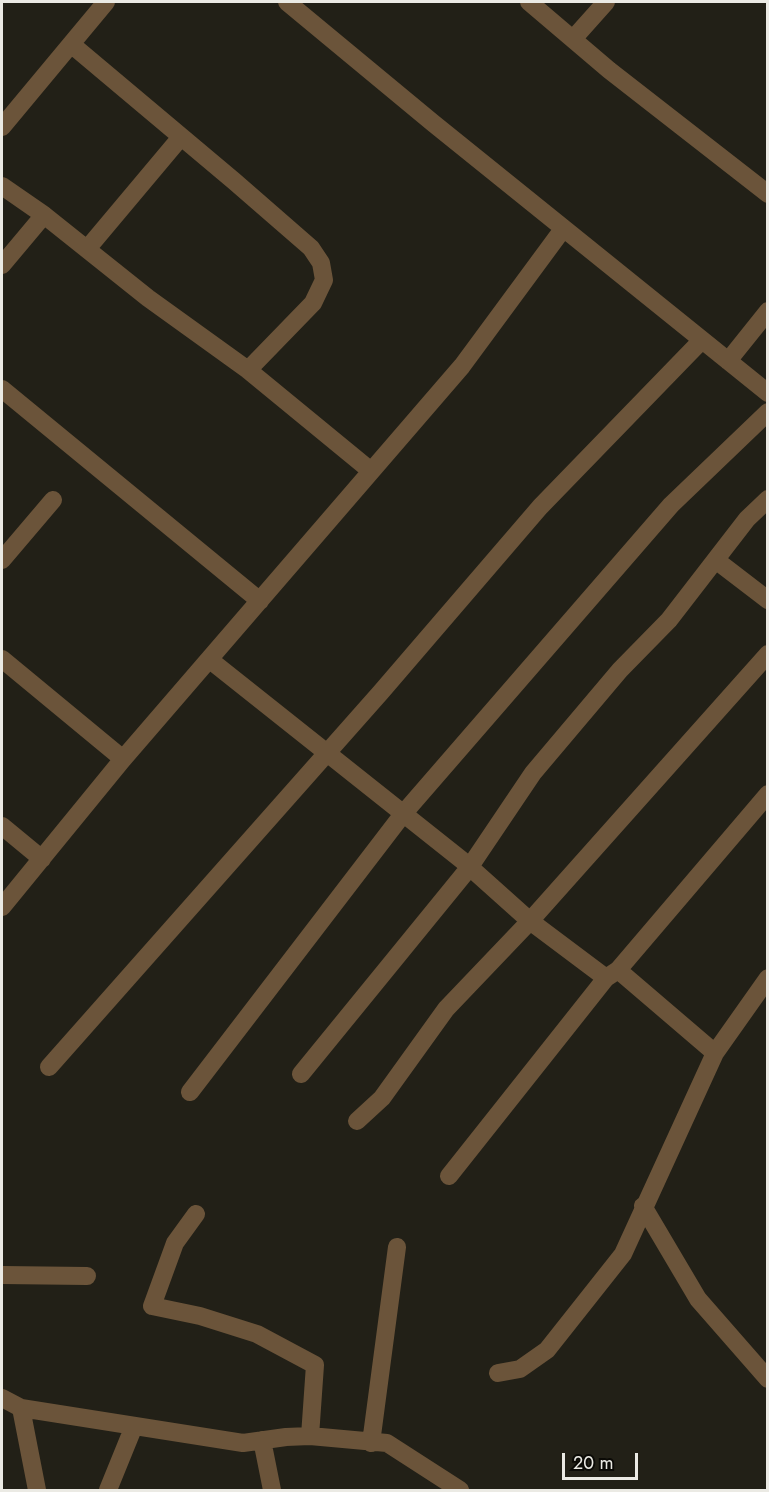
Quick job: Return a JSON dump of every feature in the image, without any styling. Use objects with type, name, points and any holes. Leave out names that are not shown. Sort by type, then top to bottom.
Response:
[{"type":"street","points":[[2,127],[106,2]]},
{"type":"street","points":[[287,2],[563,229],[768,393]]},
{"type":"street","points":[[529,2],[768,194]]},
{"type":"street","points":[[573,39],[606,2]]},
{"type":"street","points":[[71,44],[310,248],[321,263],[324,280],[313,303],[248,370]]},
{"type":"street","points":[[87,249],[181,137]]},
{"type":"street","points":[[2,186],[44,214],[148,298],[248,370],[371,471]]},
{"type":"street","points":[[2,265],[44,214]]},
{"type":"street","points":[[2,906],[123,759],[462,366],[563,229]]},
{"type":"street","points":[[728,361],[768,311]]},
{"type":"street","points":[[49,1067],[554,492],[701,341]]},
{"type":"street","points":[[2,389],[260,601]]},
{"type":"street","points":[[190,1092],[403,814],[671,505],[768,412]]},
{"type":"street","points":[[301,1074],[470,868],[533,773],[570,733],[620,670],[669,620],[717,561],[747,519],[768,499]]},
{"type":"street","points":[[2,560],[53,500]]},
{"type":"street","points":[[717,561],[768,600]]},
{"type":"street","points":[[357,1122],[382,1098],[446,1009],[530,921],[768,654]]},
{"type":"street","points":[[2,658],[123,759]]},
{"type":"street","points":[[210,660],[470,868],[530,921],[612,974],[716,1053]]},
{"type":"street","points":[[449,1176],[612,974],[768,794]]},
{"type":"street","points":[[2,826],[42,859]]},
{"type":"street","points":[[498,1373],[520,1369],[547,1350],[622,1254],[716,1053],[768,978]]},
{"type":"street","points":[[643,1206],[698,1299],[768,1379]]},
{"type":"street","points":[[196,1214],[175,1243],[152,1306],[200,1316],[257,1334],[315,1365],[310,1436]]},
{"type":"street","points":[[371,1443],[397,1247]]},
{"type":"street","points":[[2,1275],[87,1276]]},
{"type":"street","points":[[2,1398],[21,1408],[243,1443],[310,1436],[387,1443],[460,1491]]},
{"type":"street","points":[[21,1408],[37,1491]]},
{"type":"street","points":[[108,1491],[134,1426]]},
{"type":"street","points":[[262,1440],[272,1491]]}]
